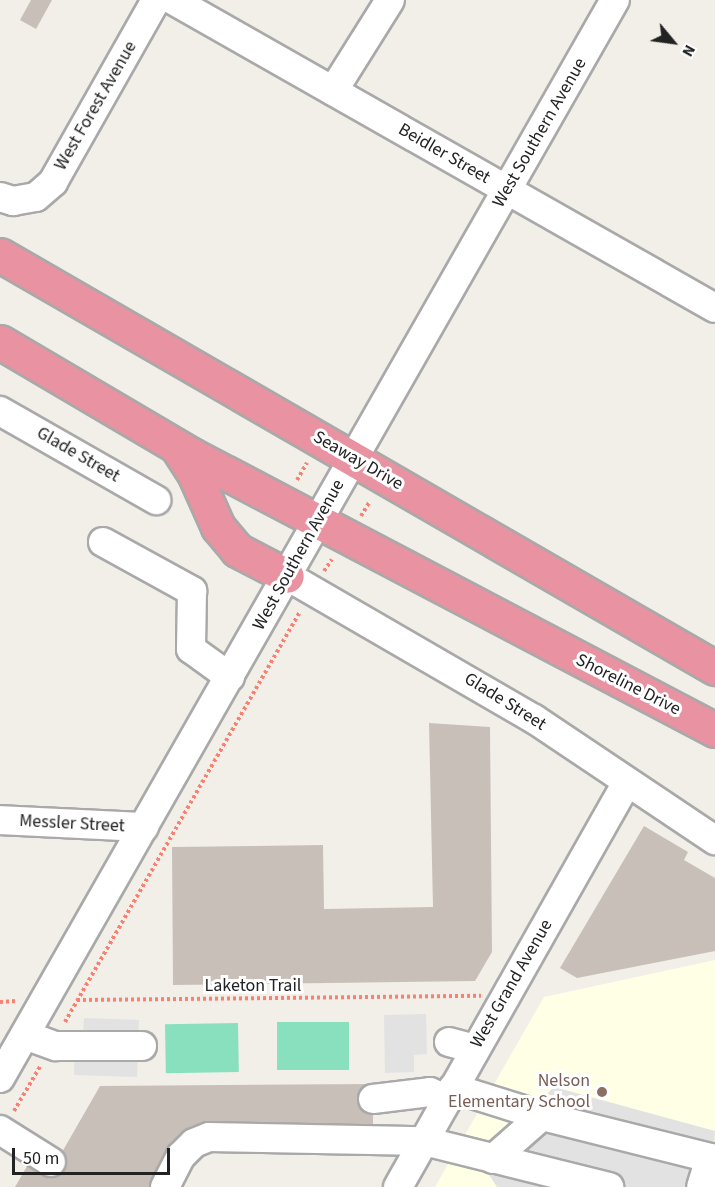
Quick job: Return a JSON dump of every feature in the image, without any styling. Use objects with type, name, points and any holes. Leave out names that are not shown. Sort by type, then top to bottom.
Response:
[{"type":"highway","name":"Seaway Drive","points":[[0,255],[715,668]]},
{"type":"highway","points":[[0,275],[265,426],[299,428]]},
{"type":"highway","points":[[0,342],[176,445],[541,640],[627,705],[715,751]]},
{"type":"highway","points":[[176,445],[194,473],[218,527],[237,550],[287,576]]},
{"type":"highway","name":"Shoreline Drive","points":[[541,640],[715,730]]},
{"type":"street","name":"West Forest Avenue","points":[[12,198],[36,197],[53,182],[156,0]]},
{"type":"street","name":"Beidler Street","points":[[172,0],[715,308]]},
{"type":"street","points":[[333,91],[390,0]]},
{"type":"street","name":"West Southern Avenue","points":[[0,1078],[615,0]]},
{"type":"street","name":"Glade Street","points":[[0,411],[156,500]]},
{"type":"street","points":[[103,542],[192,591],[190,649],[230,677]]},
{"type":"street","name":"Glade Street","points":[[287,576],[534,719],[715,840]]},
{"type":"street","name":"West Grand Avenue","points":[[398,1187],[450,1094],[462,1046],[505,995],[627,782]]},
{"type":"street","name":"Messler Street","points":[[0,820],[144,827]]},
{"type":"street","points":[[25,1035],[52,1045],[142,1046]]},
{"type":"street","points":[[373,1099],[430,1092],[450,1094],[710,1158],[701,1187]]},
{"type":"street","points":[[493,1159],[542,1116]]},
{"type":"street","points":[[1,1130],[51,1162]]},
{"type":"street","points":[[165,1187],[181,1156],[194,1143],[209,1137],[424,1141],[609,1187]]},
{"type":"path","points":[[296,481],[307,463]]},
{"type":"path","points":[[360,518],[370,501]]},
{"type":"path","points":[[322,573],[332,559]]},
{"type":"path","points":[[1,1130],[78,1000],[300,611]]},
{"type":"path","name":"Laketon Trail","points":[[0,1002],[505,995]]},
{"type":"shaded area","name":"Nelson Elementary School","points":[[715,960],[715,1187],[435,1187],[544,997]]},
{"type":"shaded area","points":[[426,1014],[427,1054],[414,1055],[414,1072],[385,1073],[384,1015]]},
{"type":"shaded area","points":[[84,1018],[139,1020],[137,1077],[74,1075],[75,1035],[83,1034]]},
{"type":"shaded area","points":[[554,1087],[715,1131],[712,1187],[497,1187],[484,1167],[517,1122]]},
{"type":"green space","points":[[277,1022],[349,1022],[349,1070],[277,1070]]},
{"type":"green space","points":[[238,1023],[239,1072],[166,1073],[165,1024]]},
{"type":"building","points":[[31,0],[52,0],[36,29],[20,20]]},
{"type":"building","points":[[429,723],[490,727],[492,952],[475,981],[173,985],[172,847],[323,845],[324,909],[433,907]]},
{"type":"building","points":[[644,826],[688,852],[684,860],[715,878],[715,951],[577,978],[560,968]]},
{"type":"building","points":[[373,1084],[373,1128],[185,1129],[154,1187],[15,1187],[30,1161],[50,1173],[100,1086]]},
{"type":"place","name":"Nelson Elementary School","points":[[602,1092]]}]
